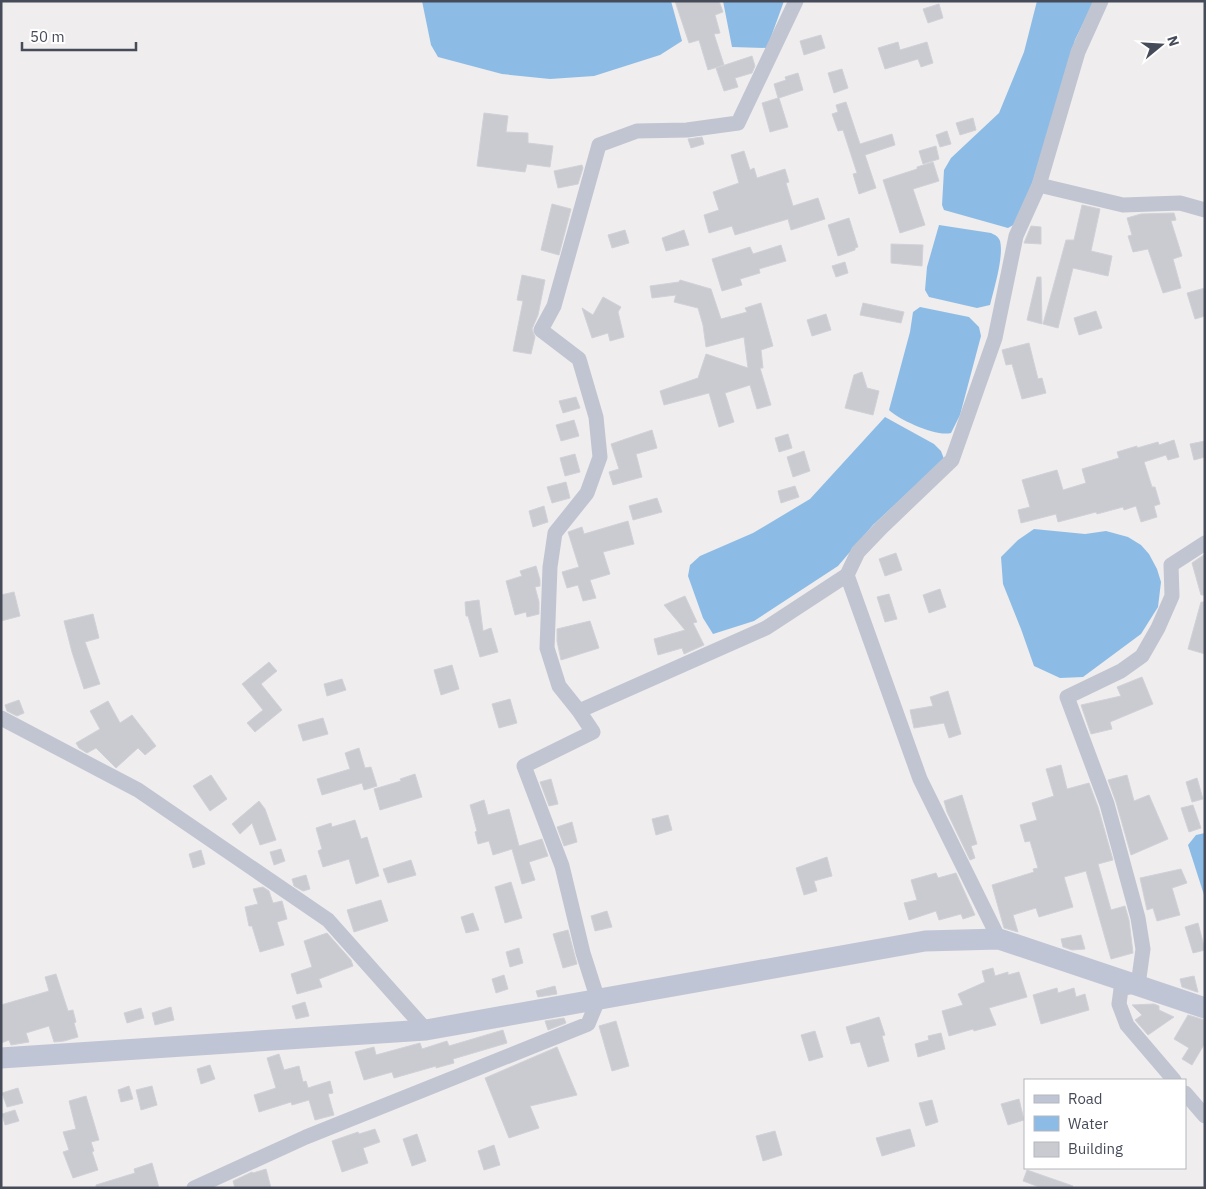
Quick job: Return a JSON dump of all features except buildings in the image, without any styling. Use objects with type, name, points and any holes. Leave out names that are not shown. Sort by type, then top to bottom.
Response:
[{"type":"main road","points":[[1,1058],[426,1030],[925,941],[999,939],[1205,1008]]},
{"type":"street","points":[[194,1188],[306,1136],[588,1024],[598,1000],[583,953],[562,866],[524,766],[593,732],[559,686],[547,648],[550,567],[556,534],[587,492],[600,457],[596,417],[578,359],[541,330],[554,306],[599,145],[637,131],[686,130],[738,123],[796,1]]},
{"type":"street","points":[[579,711],[766,628],[847,575],[858,552],[952,460],[995,338],[1016,236],[1039,185],[1078,52],[1101,1]]},
{"type":"street","points":[[1039,185],[1123,205],[1180,203],[1205,210]]},
{"type":"street","points":[[1173,1079],[1127,1025],[1119,1004],[1122,989],[1138,985],[1143,949],[1138,918],[1107,804],[1067,697],[1121,671],[1142,656],[1158,628],[1172,596],[1171,565],[1205,543]]},
{"type":"street","points":[[847,575],[920,780],[999,939]]},
{"type":"street","points":[[1,718],[138,790],[328,920],[426,1030]]},
{"type":"street","points":[[1186,1094],[1205,1116]]},
{"type":"water","points":[[422,1],[671,1],[682,41],[660,55],[594,76],[550,79],[502,74],[438,57],[431,45]]},
{"type":"water","points":[[723,1],[784,1],[767,48],[732,47]]},
{"type":"water","points":[[1037,1],[1094,1],[1075,40],[1047,143],[1019,218],[1015,224],[1008,228],[944,210],[942,205],[944,170],[951,158],[999,113],[1024,52]]},
{"type":"water","points":[[939,225],[991,233],[999,239],[1001,247],[1000,264],[990,305],[977,308],[929,297],[925,290],[927,267]]},
{"type":"water","points":[[920,307],[969,317],[979,327],[981,336],[960,415],[951,433],[945,434],[919,427],[889,410],[910,332],[913,312]]},
{"type":"water","points":[[885,417],[934,444],[941,451],[944,459],[873,525],[838,566],[754,621],[713,634],[703,618],[688,576],[690,565],[700,556],[753,533],[810,499]]},
{"type":"water","points":[[1034,529],[1085,534],[1106,531],[1128,537],[1141,545],[1149,554],[1157,569],[1161,582],[1158,607],[1141,634],[1083,677],[1060,678],[1034,666],[1003,584],[1001,557],[1018,540]]},
{"type":"water","points":[[1205,833],[1205,898],[1188,845],[1196,835]]}]
